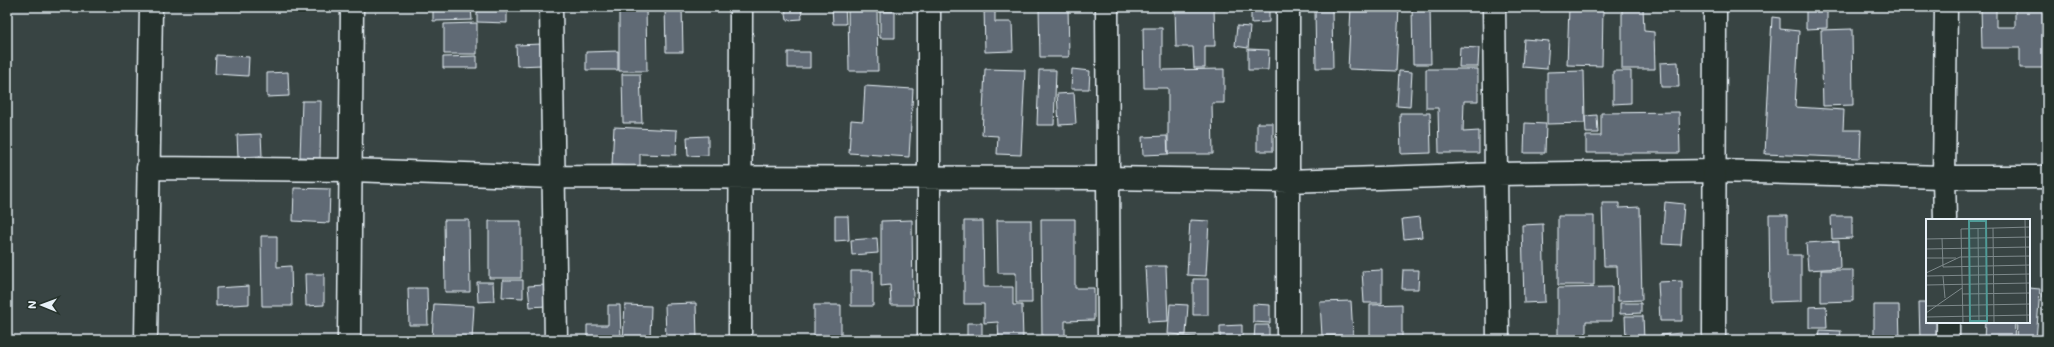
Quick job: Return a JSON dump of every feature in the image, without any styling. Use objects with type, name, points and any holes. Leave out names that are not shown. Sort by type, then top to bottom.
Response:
[{"type":"street","points":[[146,340],[151,7]]},
{"type":"street","points":[[350,340],[352,7]]},
{"type":"street","points":[[551,7],[556,340]]},
{"type":"street","points":[[740,340],[741,7]]},
{"type":"street","points":[[929,7],[929,340]]},
{"type":"street","points":[[1107,7],[1109,340]]},
{"type":"street","points":[[1288,7],[1288,340]]},
{"type":"street","points":[[1494,7],[1498,340]]},
{"type":"street","points":[[1714,340],[1715,7]]},
{"type":"street","points":[[1945,219],[1946,7]]},
{"type":"street","points":[[148,168],[351,170],[554,177],[930,177],[1288,181],[1497,174],[1715,171],[1944,177],[2047,177]]},
{"type":"street","points":[[1948,323],[1948,340]]},
{"type":"building","points":[[433,7],[471,7],[472,20],[433,21]]},
{"type":"building","points":[[477,7],[507,7],[507,23],[477,22]]},
{"type":"building","points":[[619,7],[646,7],[647,71],[619,71]]},
{"type":"building","points":[[665,7],[682,7],[683,52],[666,52]]},
{"type":"building","points":[[785,7],[801,7],[802,19],[787,20]]},
{"type":"building","points":[[832,7],[845,7],[846,24],[833,24]]},
{"type":"building","points":[[848,7],[877,7],[878,71],[849,71]]},
{"type":"building","points":[[984,7],[995,7],[995,22],[1012,22],[1013,51],[985,52]]},
{"type":"building","points":[[1039,7],[1068,7],[1069,57],[1040,57]]},
{"type":"building","points":[[1175,7],[1214,7],[1215,46],[1205,46],[1205,68],[1194,68],[1193,47],[1176,47]]},
{"type":"building","points":[[1251,7],[1269,7],[1269,22],[1251,23]]},
{"type":"building","points":[[1351,7],[1399,7],[1396,71],[1348,69]]},
{"type":"building","points":[[1412,7],[1430,7],[1431,64],[1413,64]]},
{"type":"building","points":[[1569,7],[1603,7],[1602,66],[1567,65]]},
{"type":"building","points":[[1622,7],[1643,7],[1644,31],[1654,32],[1655,69],[1622,69]]},
{"type":"building","points":[[1806,7],[1827,7],[1827,28],[1806,29]]},
{"type":"building","points":[[1981,7],[1996,7],[1996,27],[2015,27],[2015,7],[2047,7],[2047,68],[2020,68],[2020,48],[1982,48]]},
{"type":"building","points":[[1315,10],[1332,10],[1333,68],[1316,68]]},
{"type":"building","points":[[880,11],[895,11],[895,38],[880,38]]},
{"type":"building","points":[[1772,17],[1780,18],[1780,29],[1799,31],[1795,107],[1844,110],[1843,130],[1861,130],[1860,158],[1765,154]]},
{"type":"building","points":[[477,23],[477,54],[444,54],[444,24]]},
{"type":"building","points":[[1237,26],[1250,27],[1248,48],[1235,46]]},
{"type":"building","points":[[1143,28],[1162,28],[1162,70],[1224,69],[1224,103],[1212,103],[1213,154],[1168,154],[1168,88],[1144,88]]},
{"type":"building","points":[[1852,29],[1853,105],[1823,106],[1821,30]]},
{"type":"building","points":[[1524,39],[1549,41],[1547,69],[1522,67]]},
{"type":"building","points":[[542,44],[542,65],[517,66],[516,45]]},
{"type":"building","points":[[1460,47],[1479,48],[1478,67],[1459,67]]},
{"type":"building","points":[[1248,49],[1269,50],[1268,70],[1248,70]]},
{"type":"building","points":[[618,51],[618,70],[586,70],[586,52]]},
{"type":"building","points":[[788,52],[810,52],[810,68],[788,68]]},
{"type":"building","points":[[216,55],[249,57],[248,76],[215,74]]},
{"type":"building","points":[[477,56],[477,68],[443,68],[443,57]]},
{"type":"building","points":[[1678,62],[1679,87],[1661,87],[1660,63]]},
{"type":"building","points":[[985,69],[1025,70],[1021,155],[997,154],[998,136],[982,135]]},
{"type":"building","points":[[1072,69],[1090,71],[1089,89],[1071,89]]},
{"type":"building","points":[[1426,69],[1478,69],[1478,101],[1464,101],[1463,132],[1479,131],[1479,153],[1439,153],[1438,108],[1426,108]]},
{"type":"building","points":[[1039,70],[1056,70],[1054,125],[1037,125]]},
{"type":"building","points":[[1399,71],[1412,72],[1410,107],[1397,106]]},
{"type":"building","points":[[1584,71],[1585,123],[1547,124],[1547,72]]},
{"type":"building","points":[[1613,71],[1631,71],[1631,103],[1613,104]]},
{"type":"building","points":[[288,72],[289,96],[267,97],[267,73]]},
{"type":"building","points":[[622,74],[640,74],[642,123],[623,123]]},
{"type":"building","points":[[865,86],[913,89],[909,157],[849,153],[851,120],[863,121]]},
{"type":"building","points":[[1074,93],[1076,124],[1059,125],[1057,94]]},
{"type":"building","points":[[302,101],[321,101],[320,158],[300,157]]},
{"type":"building","points":[[1679,112],[1680,153],[1586,153],[1586,136],[1601,136],[1601,113]]},
{"type":"building","points":[[1400,113],[1430,113],[1431,153],[1401,154]]},
{"type":"building","points":[[1597,115],[1598,133],[1586,133],[1585,116]]},
{"type":"building","points":[[1257,123],[1273,123],[1273,151],[1257,151]]},
{"type":"building","points":[[1525,123],[1546,124],[1545,153],[1524,153]]},
{"type":"building","points":[[614,127],[677,130],[676,155],[640,154],[640,166],[612,165]]},
{"type":"building","points":[[261,134],[262,156],[238,157],[237,135]]},
{"type":"building","points":[[708,136],[708,155],[688,156],[687,137]]},
{"type":"building","points":[[1167,136],[1168,154],[1143,155],[1142,137]]},
{"type":"building","points":[[294,188],[330,189],[329,223],[293,221]]},
{"type":"building","points":[[1665,202],[1684,204],[1681,245],[1662,244]]},
{"type":"building","points":[[1602,203],[1619,203],[1619,208],[1640,207],[1642,300],[1618,301],[1617,266],[1604,266]]},
{"type":"building","points":[[1769,215],[1787,215],[1787,255],[1801,255],[1801,301],[1770,302]]},
{"type":"building","points":[[835,216],[848,216],[849,240],[835,241]]},
{"type":"building","points":[[1558,216],[1594,216],[1594,285],[1558,285]]},
{"type":"building","points":[[1831,216],[1852,216],[1852,238],[1832,239]]},
{"type":"building","points":[[1420,217],[1422,237],[1404,239],[1402,219]]},
{"type":"building","points":[[1041,219],[1075,219],[1075,288],[1094,288],[1094,320],[1065,321],[1065,340],[1042,340]]},
{"type":"building","points":[[444,220],[469,220],[470,292],[445,292]]},
{"type":"building","points":[[912,220],[913,305],[891,305],[890,285],[881,286],[881,221]]},
{"type":"building","points":[[997,220],[1031,220],[1032,303],[1016,303],[1016,273],[998,273]]},
{"type":"building","points":[[1190,220],[1209,221],[1206,276],[1187,275]]},
{"type":"building","points":[[489,221],[521,221],[521,278],[489,278]]},
{"type":"building","points":[[964,221],[983,221],[984,287],[1013,287],[1013,305],[1022,305],[1023,340],[999,340],[998,322],[984,323],[984,304],[964,304]]},
{"type":"building","points":[[1543,224],[1545,302],[1524,303],[1522,225]]},
{"type":"building","points":[[261,236],[277,236],[277,267],[291,266],[292,306],[262,306]]},
{"type":"building","points":[[877,238],[878,253],[852,255],[851,240]]},
{"type":"building","points":[[1839,241],[1840,268],[1808,270],[1806,243]]},
{"type":"building","points":[[2045,244],[2047,244],[2047,298],[2043,297]]},
{"type":"building","points":[[1145,266],[1166,266],[1168,321],[1148,322]]},
{"type":"building","points":[[1382,270],[1382,303],[1364,303],[1362,271]]},
{"type":"building","points":[[1403,270],[1419,270],[1418,289],[1402,289]]},
{"type":"building","points":[[1821,270],[1853,270],[1853,301],[1821,302]]},
{"type":"building","points":[[851,271],[873,271],[873,306],[851,306]]},
{"type":"building","points":[[305,274],[324,274],[324,305],[306,306]]},
{"type":"building","points":[[1193,279],[1208,279],[1208,315],[1193,315]]},
{"type":"building","points":[[503,280],[523,280],[523,298],[502,297]]},
{"type":"building","points":[[1682,281],[1682,321],[1660,321],[1658,282]]},
{"type":"building","points":[[477,282],[493,282],[494,301],[478,302]]},
{"type":"building","points":[[545,285],[546,306],[530,307],[528,286]]},
{"type":"building","points":[[249,286],[249,304],[216,306],[216,288]]},
{"type":"building","points":[[1612,287],[1612,321],[1586,321],[1586,340],[1558,340],[1558,288]]},
{"type":"building","points":[[408,288],[427,288],[428,325],[409,325]]},
{"type":"building","points":[[2030,288],[2040,289],[2036,340],[2016,340],[2017,323],[2030,323]]},
{"type":"building","points":[[1351,301],[1353,335],[1322,336],[1320,302]]},
{"type":"building","points":[[696,303],[697,340],[666,340],[665,304]]},
{"type":"building","points":[[1620,303],[1641,303],[1641,313],[1620,314]]},
{"type":"building","points":[[1919,303],[1926,303],[1926,323],[1941,323],[1941,340],[1920,340]]},
{"type":"building","points":[[434,304],[474,306],[472,340],[432,338]]},
{"type":"building","points":[[1170,304],[1188,305],[1186,335],[1168,334]]},
{"type":"building","points":[[1253,304],[1270,305],[1270,323],[1253,322]]},
{"type":"building","points":[[1402,304],[1402,340],[1370,340],[1370,305]]},
{"type":"building","points":[[608,305],[620,305],[621,340],[587,340],[587,325],[608,325]]},
{"type":"building","points":[[625,305],[651,306],[650,340],[623,340]]},
{"type":"building","points":[[814,305],[841,305],[841,340],[814,340]]},
{"type":"building","points":[[1874,305],[1899,305],[1900,340],[1874,340]]},
{"type":"building","points":[[1826,306],[1827,328],[1809,328],[1809,307]]},
{"type":"building","points":[[1625,316],[1643,316],[1644,340],[1626,340]]},
{"type":"building","points":[[967,323],[982,323],[982,340],[967,340]]},
{"type":"building","points":[[1985,323],[2015,323],[2014,340],[1984,340]]},
{"type":"building","points":[[1242,325],[1242,340],[1220,340],[1220,326]]},
{"type":"building","points":[[1255,325],[1269,325],[1269,340],[1254,340]]},
{"type":"building","points":[[1820,330],[1841,331],[1840,340],[1819,340]]},
{"type":"building","points":[[1681,333],[1682,340],[1660,340],[1660,335]]},
{"type":"building","points":[[1179,336],[1196,337],[1196,340],[1179,340]]}]
